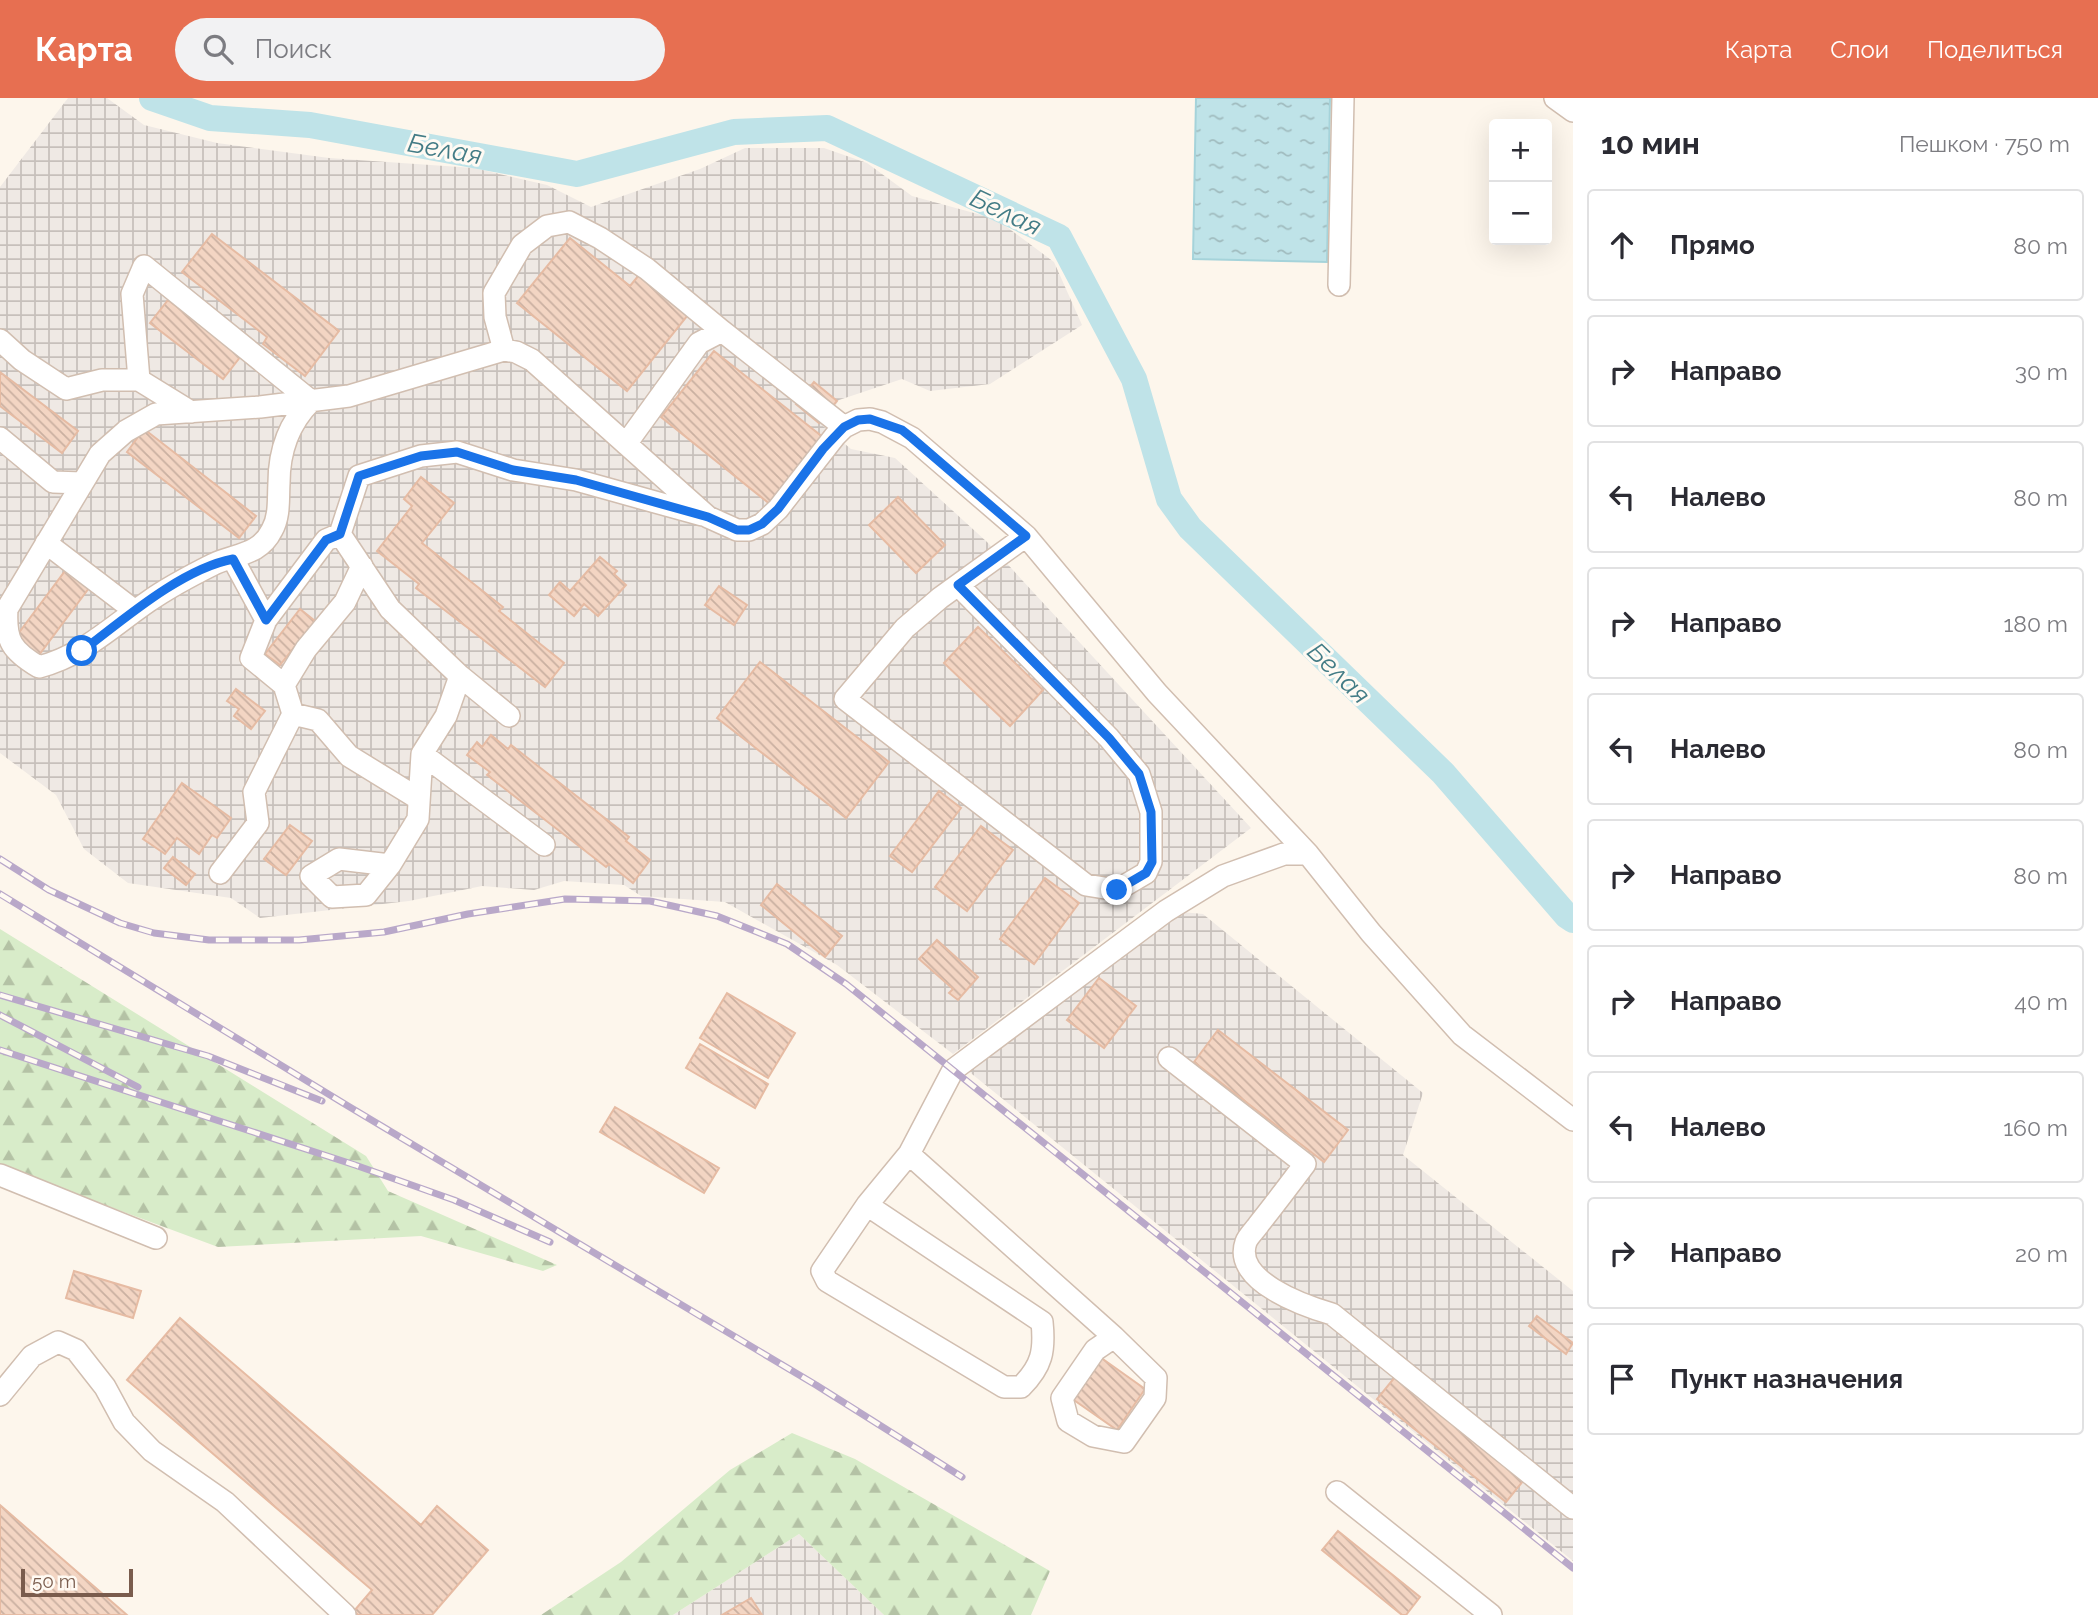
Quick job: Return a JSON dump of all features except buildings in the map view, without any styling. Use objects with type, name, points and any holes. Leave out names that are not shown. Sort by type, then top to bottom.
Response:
[{"type":"lane","points":[[1339,285],[1343,98]]},
{"type":"lane","points":[[1555,98],[1573,110]]},
{"type":"lane","points":[[505,350],[495,317],[494,293],[522,244],[547,226],[569,222],[600,238],[647,270],[844,427]]},
{"type":"lane","points":[[139,380],[132,294],[144,266],[311,401]]},
{"type":"lane","points":[[626,444],[699,342],[722,331]]},
{"type":"lane","points":[[0,340],[22,360],[66,389],[102,380],[139,380],[191,412]]},
{"type":"lane","points":[[311,401],[299,412],[290,426],[279,465],[279,507],[272,530],[257,550],[219,562],[178,583],[82,651],[57,662],[39,667],[23,657],[11,644],[3,628],[7,609],[100,454],[126,431],[156,414],[349,396],[505,350],[532,360],[708,517]]},
{"type":"lane","points":[[220,873],[258,824],[254,792],[293,714],[284,685],[251,658],[266,620],[326,540],[340,534],[359,476],[421,456],[457,452],[513,470],[576,480],[708,517],[737,530],[749,530],[762,524],[778,509],[823,449],[844,427],[858,420],[870,419],[902,430],[1026,536],[1157,693],[1308,855],[1371,933],[1462,1035],[1573,1119]]},
{"type":"lane","points":[[0,438],[53,482],[82,483]]},
{"type":"lane","points":[[340,534],[390,609],[460,676],[509,716]]},
{"type":"lane","points":[[958,585],[1109,738],[1139,774],[1151,812],[1152,862],[1146,873],[1117,890],[1086,885],[845,699],[905,628],[958,585],[1026,536]]},
{"type":"lane","points":[[46,543],[135,611]]},
{"type":"lane","points":[[233,559],[266,620]]},
{"type":"lane","points":[[284,685],[306,649],[345,603],[362,566]]},
{"type":"lane","points":[[390,865],[418,819],[422,754],[446,716],[460,676]]},
{"type":"lane","points":[[293,714],[317,720],[349,756],[419,799]]},
{"type":"lane","points":[[422,754],[544,845]]},
{"type":"lane","points":[[867,1205],[1042,1322],[1045,1346],[1034,1374],[1021,1387],[1004,1387],[827,1281],[822,1271],[867,1205],[909,1154],[953,1070],[1166,911],[1223,876],[1284,854],[1308,855]]},
{"type":"lane","points":[[1169,1058],[1305,1164],[1246,1242],[1246,1260],[1253,1275],[1278,1293],[1307,1307],[1332,1314],[1573,1508]]},
{"type":"lane","points":[[909,1154],[1114,1337],[1156,1378],[1155,1398],[1124,1441],[1093,1436],[1068,1421],[1062,1398],[1095,1350],[1114,1337]]},
{"type":"lane","points":[[0,1175],[156,1238]]},
{"type":"lane","points":[[0,1395],[32,1356],[58,1342],[76,1350],[105,1387],[124,1422],[152,1451],[225,1502],[345,1615]]},
{"type":"lane","points":[[1337,1492],[1491,1615]]},
{"type":"shaded area","points":[[68,98],[107,98],[144,125],[217,143],[329,158],[474,168],[547,185],[591,207],[700,169],[745,148],[824,148],[867,163],[912,196],[996,219],[1054,262],[1082,325],[990,384],[930,391],[902,379],[839,400],[823,426],[851,449],[895,458],[987,542],[1251,828],[953,1054],[837,965],[725,902],[641,896],[624,885],[564,881],[534,890],[482,886],[409,901],[260,918],[231,898],[128,883],[84,849],[56,795],[0,753],[0,187]]},
{"type":"shaded area","points":[[1182,912],[1203,914],[1423,1093],[1403,1155],[1573,1291],[1573,1561],[967,1070]]},
{"type":"shaded area","points":[[799,1534],[884,1615],[673,1615]]},
{"type":"green space","points":[[0,929],[366,1156],[388,1191],[557,1265],[543,1271],[421,1236],[218,1247],[0,1166]]},
{"type":"green space","points":[[792,1433],[855,1459],[1050,1571],[1031,1615],[884,1615],[799,1534],[673,1615],[541,1615],[621,1562],[730,1470]]},
{"type":"water","points":[[1196,98],[1330,98],[1327,262],[1193,259]]},
{"type":"waterway","name":"Белая","points":[[152,98],[210,118],[310,125],[577,174],[734,132],[827,128],[1059,237],[1134,379],[1169,499],[1190,528],[1443,773],[1573,920]]},
{"type":"railway","points":[[0,859],[49,890],[120,923],[154,933],[209,940],[299,940],[384,932],[468,914],[565,899],[650,901],[717,916],[787,944],[846,984],[1573,1568]]},
{"type":"railway","points":[[0,894],[348,1106],[816,1385],[962,1477]]},
{"type":"railway","points":[[0,995],[208,1056],[322,1101]]},
{"type":"railway","points":[[0,1015],[138,1087]]},
{"type":"railway","points":[[0,1050],[355,1165],[454,1200],[550,1242]]},
{"type":"route","points":[[82,651],[178,583],[219,562],[233,559],[266,620],[326,540],[340,534],[359,476],[421,456],[457,452],[513,470],[576,480],[708,517],[737,530],[749,530],[762,524],[778,509],[823,449],[844,427],[858,420],[870,419],[902,430],[1026,536],[958,585],[1109,738],[1139,774],[1151,812],[1152,862],[1146,873],[1117,890]]}]
